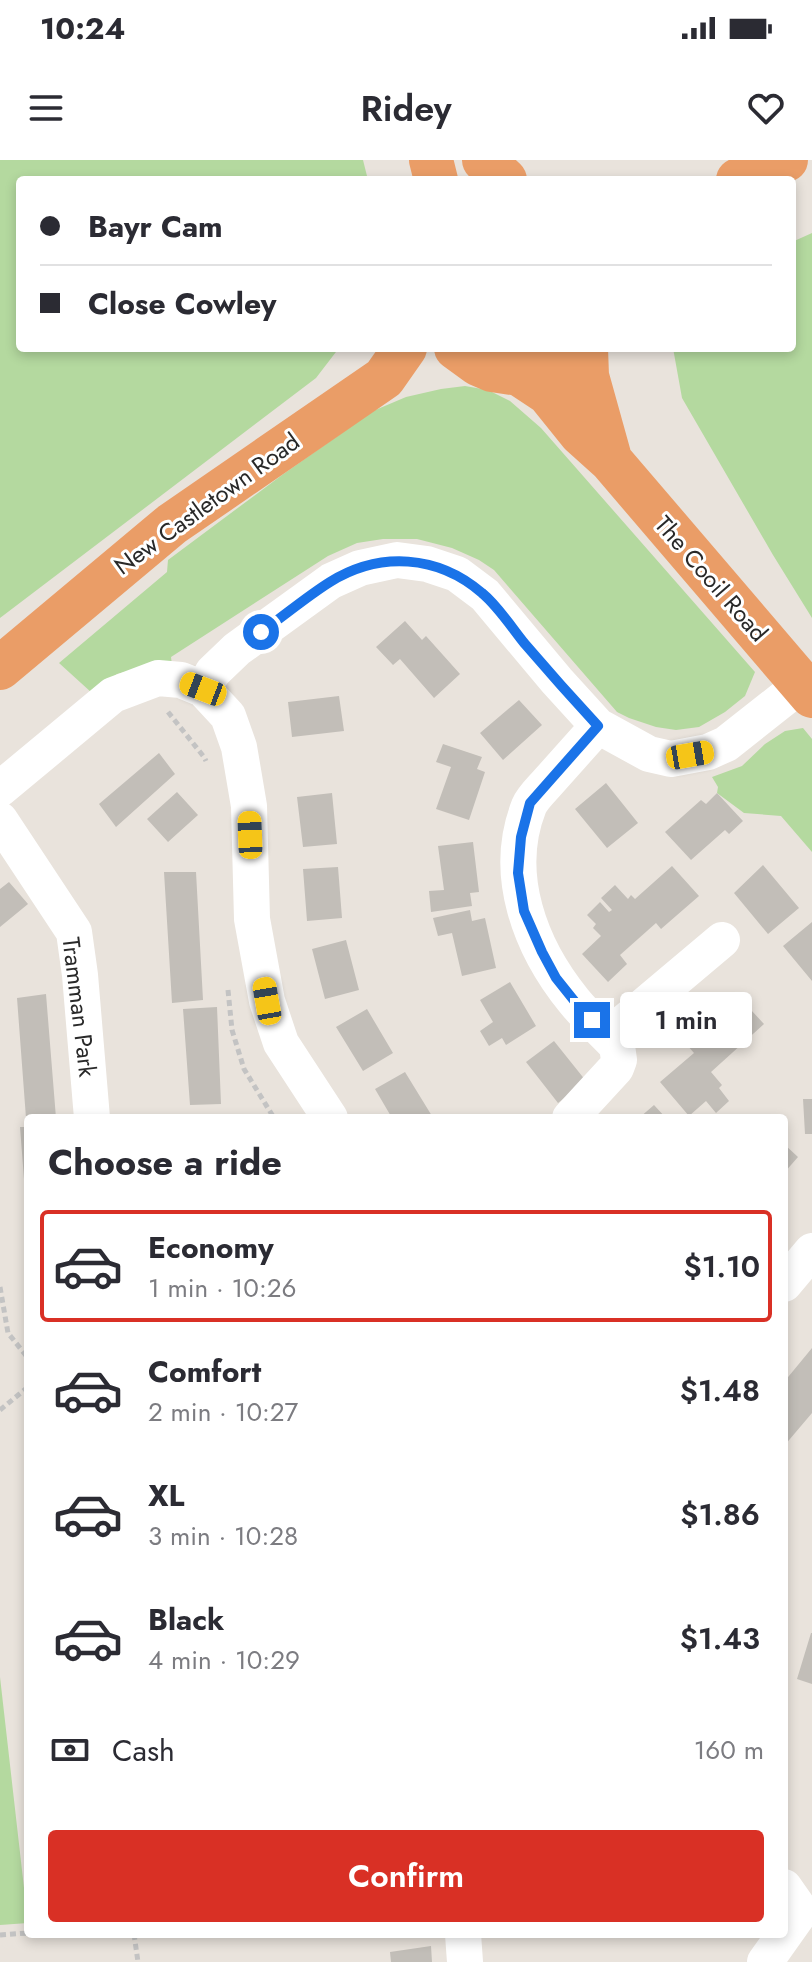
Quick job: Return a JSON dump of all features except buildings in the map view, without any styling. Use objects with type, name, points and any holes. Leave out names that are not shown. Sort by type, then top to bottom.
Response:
[{"type":"highway","points":[[484,160],[501,176]]},
{"type":"highway","points":[[748,176],[786,160]]},
{"type":"highway","points":[[394,363],[467,356],[492,370],[519,374],[561,362],[573,352]]},
{"type":"highway","name":"The Cooil Road","points":[[586,352],[587,376],[611,461]]},
{"type":"highway","name":"New Castletown Road","points":[[0,668],[172,524],[394,363]]},
{"type":"highway","name":"The Cooil Road","points":[[519,374],[548,393],[581,434],[611,461],[807,690]]},
{"type":"street","points":[[203,689],[213,672],[237,649],[331,581],[360,568],[397,560],[427,564],[457,574],[485,595],[598,726],[649,754],[671,759],[708,752],[726,744],[807,690]]},
{"type":"street","points":[[0,789],[113,695],[158,678],[181,680],[203,689],[228,716],[239,747],[249,806],[252,919],[267,1001],[281,1043],[327,1114]]},
{"type":"street","points":[[574,1114],[616,1068],[619,1053],[617,1046],[556,978],[524,911],[518,873],[521,837],[530,803],[598,726]]},
{"type":"street","name":"Tramman Park","points":[[0,820],[74,932],[92,1114]]},
{"type":"street","points":[[608,1036],[722,940]]},
{"type":"street","points":[[788,1279],[812,1251]]},
{"type":"street","points":[[788,1924],[799,1906]]},
{"type":"street","points":[[463,1938],[465,1962]]},
{"type":"street","points":[[765,1962],[780,1938]]},
{"type":"path","points":[[0,1287],[8,1333],[24,1353]]},
{"type":"path","points":[[0,1410],[24,1390]]},
{"type":"path","points":[[0,1935],[24,1933]]},
{"type":"path","points":[[135,1938],[138,1962]]},
{"type":"green space","points":[[0,160],[363,160],[367,176],[16,176],[16,352],[336,352],[316,378],[0,618]]},
{"type":"green space","points":[[812,233],[812,618],[682,398],[674,352],[796,352],[796,240]]},
{"type":"green space","points":[[465,386],[488,390],[510,401],[541,428],[755,672],[745,696],[699,727],[676,730],[629,718],[617,712],[494,570],[452,548],[417,539],[357,543],[328,556],[171,657],[172,665],[117,674],[92,693],[59,663],[167,572],[168,560],[373,411],[406,397]]},
{"type":"green space","points":[[803,728],[812,739],[812,852],[781,816],[744,813],[717,793],[718,787],[712,777],[742,766],[765,744],[785,731]]},
{"type":"green space","points":[[0,1677],[24,1888],[24,1923],[0,1925]]},
{"type":"route","points":[[261,632],[331,581],[360,568],[397,560],[427,564],[457,574],[485,595],[598,726],[530,803],[521,837],[518,873],[524,911],[542,952],[556,978],[592,1020]]}]
